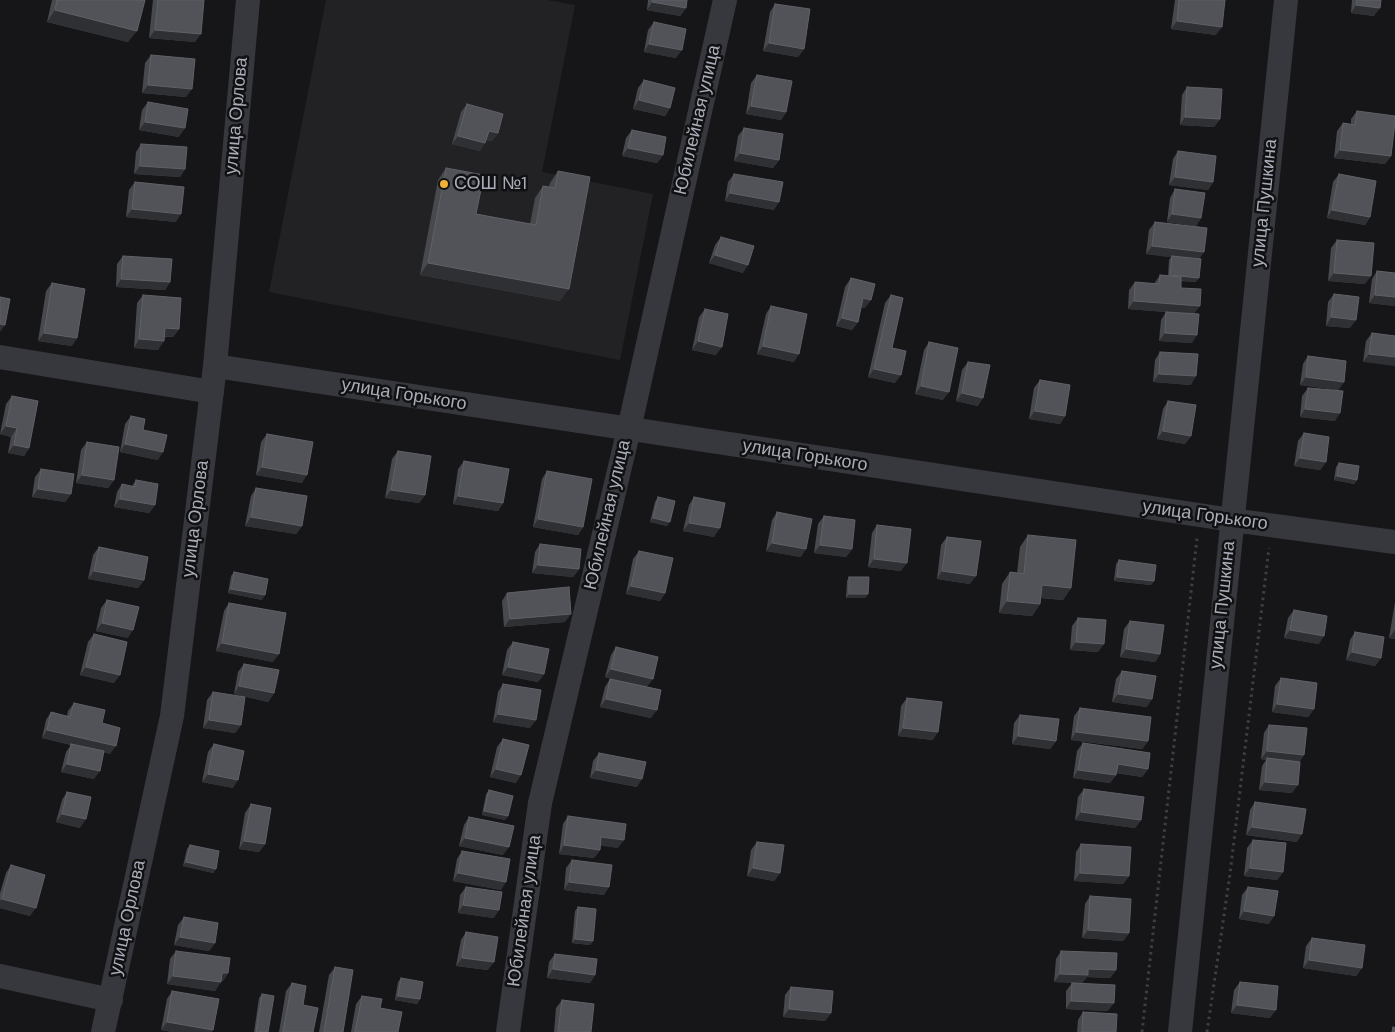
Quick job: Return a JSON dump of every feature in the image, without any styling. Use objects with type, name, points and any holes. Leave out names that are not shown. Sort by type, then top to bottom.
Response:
[{"type":"street","name":"улица Орлова","points":[[103,1032],[172,716],[215,366],[248,0]]},
{"type":"street","name":"Юбилейная улица","points":[[508,1032],[540,803],[629,429],[725,0]]},
{"type":"street","name":"улица Пушкина","points":[[1180,1032],[1286,0]]},
{"type":"street","points":[[0,357],[212,392]]},
{"type":"street","name":"улица Горького","points":[[215,366],[1271,526],[1395,542]]},
{"type":"street","points":[[0,976],[111,1000]]},
{"type":"path","points":[[1208,1032],[1230,874],[1271,526]]},
{"type":"path","points":[[1142,1032],[1197,530]]},
{"type":"shaded area","name":"СОШ №1","points":[[326,0],[547,0],[575,5],[542,172],[653,194],[620,360],[269,292]]},
{"type":"building","points":[[57,0],[145,0],[137,31],[55,10]]},
{"type":"building","points":[[158,0],[204,0],[201,34],[155,30]]},
{"type":"building","points":[[653,0],[687,0],[686,8],[652,2]]},
{"type":"building","points":[[1179,0],[1225,0],[1222,27],[1177,21]]},
{"type":"building","points":[[1357,0],[1381,0],[1380,8],[1356,5]]},
{"type":"building","points":[[775,4],[810,9],[804,49],[769,43]]},
{"type":"building","points":[[654,22],[686,29],[682,50],[649,44]]},
{"type":"building","points":[[151,55],[195,59],[192,89],[148,85]]},
{"type":"building","points":[[757,75],[792,81],[786,112],[751,106]]},
{"type":"building","points":[[644,80],[675,88],[670,108],[639,100]]},
{"type":"building","points":[[1187,87],[1222,89],[1220,119],[1185,117]]},
{"type":"building","points":[[148,102],[188,109],[185,128],[145,122]]},
{"type":"building","points":[[467,104],[503,114],[498,133],[489,131],[485,143],[458,136]]},
{"type":"building","points":[[1357,111],[1395,116],[1391,156],[1340,150],[1343,123],[1355,125]]},
{"type":"building","points":[[744,128],[783,134],[779,160],[740,153]]},
{"type":"building","points":[[632,130],[666,137],[663,155],[628,148]]},
{"type":"building","points":[[141,144],[187,147],[185,169],[140,166]]},
{"type":"building","points":[[1178,151],[1216,156],[1213,182],[1175,177]]},
{"type":"building","points":[[446,168],[484,175],[476,214],[536,225],[543,186],[555,188],[558,171],[590,177],[569,289],[428,263]]},
{"type":"building","points":[[734,174],[783,182],[779,202],[730,193]]},
{"type":"building","points":[[1339,174],[1376,181],[1370,217],[1332,210]]},
{"type":"building","points":[[135,182],[184,187],[181,214],[132,209]]},
{"type":"building","points":[[1175,189],[1205,193],[1201,218],[1172,214]]},
{"type":"building","points":[[1155,222],[1207,228],[1204,252],[1152,246]]},
{"type":"building","points":[[721,237],[754,246],[748,265],[715,255]]},
{"type":"building","points":[[1337,240],[1374,243],[1371,276],[1334,273]]},
{"type":"building","points":[[123,256],[172,259],[170,282],[121,279]]},
{"type":"building","points":[[1172,256],[1201,259],[1199,278],[1170,275]]},
{"type":"building","points":[[1377,271],[1395,273],[1395,297],[1375,295]]},
{"type":"building","points":[[1160,275],[1181,277],[1181,288],[1201,289],[1200,306],[1134,301],[1135,282],[1159,284]]},
{"type":"building","points":[[851,278],[875,284],[871,300],[863,298],[858,322],[842,318]]},
{"type":"building","points":[[52,283],[85,289],[77,338],[44,333]]},
{"type":"building","points":[[1334,294],[1359,297],[1356,320],[1331,317]]},
{"type":"building","points":[[143,295],[181,298],[179,329],[165,328],[164,341],[139,339]]},
{"type":"building","points":[[891,295],[903,298],[892,348],[906,351],[901,375],[874,369]]},
{"type":"building","points":[[0,297],[10,299],[5,325],[0,324]]},
{"type":"building","points":[[771,306],[807,314],[799,354],[763,346]]},
{"type":"building","points":[[705,309],[728,314],[722,347],[698,341]]},
{"type":"building","points":[[1166,312],[1199,314],[1197,335],[1165,333]]},
{"type":"building","points":[[1372,333],[1395,336],[1395,357],[1369,354]]},
{"type":"building","points":[[929,342],[958,348],[949,392],[921,386]]},
{"type":"building","points":[[1160,352],[1198,354],[1196,376],[1159,374]]},
{"type":"building","points":[[1308,356],[1346,361],[1344,382],[1306,377]]},
{"type":"building","points":[[968,362],[990,365],[983,398],[962,393]]},
{"type":"building","points":[[1040,380],[1070,385],[1065,416],[1035,411]]},
{"type":"building","points":[[1308,388],[1343,391],[1340,413],[1305,409]]},
{"type":"building","points":[[12,396],[38,401],[29,448],[14,445],[17,428],[6,426]]},
{"type":"building","points":[[1168,401],[1196,405],[1191,436],[1163,431]]},
{"type":"building","points":[[131,416],[145,419],[143,430],[167,435],[163,452],[125,444]]},
{"type":"building","points":[[1304,433],[1329,437],[1326,462],[1300,458]]},
{"type":"building","points":[[267,434],[313,442],[307,475],[262,467]]},
{"type":"building","points":[[87,442],[119,447],[114,480],[82,475]]},
{"type":"building","points":[[398,451],[431,456],[425,495],[391,490]]},
{"type":"building","points":[[464,461],[509,469],[503,503],[458,496]]},
{"type":"building","points":[[1339,463],[1359,466],[1357,480],[1337,476]]},
{"type":"building","points":[[41,469],[74,474],[71,494],[38,489]]},
{"type":"building","points":[[547,471],[592,479],[583,527],[538,519]]},
{"type":"building","points":[[136,480],[158,484],[155,505],[120,499],[122,484],[135,487]]},
{"type":"building","points":[[256,488],[307,496],[302,526],[251,517]]},
{"type":"building","points":[[658,497],[675,501],[670,522],[653,518]]},
{"type":"building","points":[[694,497],[725,503],[720,528],[689,523]]},
{"type":"building","points":[[777,512],[812,519],[806,549],[772,543]]},
{"type":"building","points":[[824,516],[855,520],[852,549],[820,545]]},
{"type":"building","points":[[877,525],[911,529],[907,563],[874,559]]},
{"type":"building","points":[[1028,535],[1076,540],[1071,588],[1042,585],[1040,604],[1007,601],[1010,572],[1024,574]]},
{"type":"building","points":[[947,537],[981,541],[976,576],[942,571]]},
{"type":"building","points":[[540,544],[581,549],[579,569],[538,565]]},
{"type":"building","points":[[99,547],[148,557],[144,580],[94,571]]},
{"type":"building","points":[[639,551],[673,558],[665,593],[631,586]]},
{"type":"building","points":[[1119,560],[1156,565],[1154,581],[1117,577]]},
{"type":"building","points":[[234,572],[268,579],[265,595],[231,589]]},
{"type":"building","points":[[849,577],[869,577],[868,594],[849,594]]},
{"type":"building","points":[[569,587],[571,614],[510,619],[507,593]]},
{"type":"building","points":[[107,600],[139,607],[133,630],[102,623]]},
{"type":"building","points":[[229,603],[286,613],[279,654],[222,643]]},
{"type":"building","points":[[1294,610],[1327,616],[1324,636],[1290,630]]},
{"type":"building","points":[[1078,618],[1106,620],[1104,644],[1076,642]]},
{"type":"building","points":[[1130,621],[1164,625],[1160,654],[1126,649]]},
{"type":"building","points":[[1355,632],[1384,637],[1381,658],[1352,652]]},
{"type":"building","points":[[94,634],[127,642],[120,675],[86,667]]},
{"type":"building","points":[[513,642],[549,649],[544,674],[508,667]]},
{"type":"building","points":[[616,647],[658,657],[653,679],[611,669]]},
{"type":"building","points":[[244,664],[279,670],[274,693],[239,686]]},
{"type":"building","points":[[1122,671],[1156,676],[1152,699],[1118,694]]},
{"type":"building","points":[[1281,678],[1317,683],[1314,709],[1277,704]]},
{"type":"building","points":[[610,679],[661,690],[657,710],[606,699]]},
{"type":"building","points":[[503,684],[541,690],[536,720],[498,714]]},
{"type":"building","points":[[213,692],[245,697],[241,725],[209,720]]},
{"type":"building","points":[[907,698],[942,702],[938,732],[903,728]]},
{"type":"building","points":[[74,703],[105,710],[102,723],[120,728],[116,746],[47,730],[51,712],[70,717]]},
{"type":"building","points":[[1080,708],[1151,717],[1148,741],[1076,732]]},
{"type":"building","points":[[1020,715],[1059,719],[1056,741],[1018,736]]},
{"type":"building","points":[[1269,725],[1307,728],[1304,755],[1267,751]]},
{"type":"building","points":[[503,739],[529,745],[521,775],[496,769]]},
{"type":"building","points":[[1083,743],[1150,753],[1148,769],[1118,764],[1116,775],[1078,770]]},
{"type":"building","points":[[71,744],[104,751],[100,771],[67,764]]},
{"type":"building","points":[[214,744],[244,751],[238,780],[208,774]]},
{"type":"building","points":[[599,753],[646,762],[642,779],[596,770]]},
{"type":"building","points":[[1267,758],[1300,762],[1298,785],[1265,782]]},
{"type":"building","points":[[1084,789],[1144,797],[1141,820],[1081,812]]},
{"type":"building","points":[[489,790],[513,796],[508,816],[484,811]]},
{"type":"building","points":[[67,792],[91,797],[86,819],[62,814]]},
{"type":"building","points":[[1255,802],[1306,809],[1302,834],[1252,827]]},
{"type":"building","points":[[251,804],[271,808],[265,844],[244,841]]},
{"type":"building","points":[[568,816],[626,824],[624,840],[601,837],[600,850],[564,845]]},
{"type":"building","points":[[469,817],[514,826],[509,847],[465,838]]},
{"type":"building","points":[[1253,840],[1286,843],[1283,872],[1250,868]]},
{"type":"building","points":[[757,842],[784,845],[780,873],[753,868]]},
{"type":"building","points":[[1081,844],[1131,847],[1129,876],[1080,873]]},
{"type":"building","points":[[190,845],[219,851],[216,869],[186,862]]},
{"type":"building","points":[[462,851],[510,859],[506,882],[458,873]]},
{"type":"building","points":[[572,860],[612,865],[609,887],[569,882]]},
{"type":"building","points":[[11,865],[45,875],[36,908],[2,899]]},
{"type":"building","points":[[466,887],[502,892],[499,910],[463,905]]},
{"type":"building","points":[[1248,887],[1278,891],[1274,916],[1244,911]]},
{"type":"building","points":[[1090,896],[1131,899],[1129,933],[1088,930]]},
{"type":"building","points":[[578,907],[596,909],[593,941],[575,939]]},
{"type":"building","points":[[184,917],[218,923],[215,943],[180,937]]},
{"type":"building","points":[[466,932],[498,937],[494,962],[462,958]]},
{"type":"building","points":[[1312,938],[1365,945],[1362,968],[1309,960]]},
{"type":"building","points":[[176,951],[230,958],[228,973],[222,973],[221,982],[173,976]]},
{"type":"building","points":[[1061,951],[1117,953],[1116,970],[1088,969],[1088,975],[1060,974]]},
{"type":"building","points":[[555,954],[597,959],[595,975],[553,969]]},
{"type":"building","points":[[335,967],[353,970],[343,1032],[324,1032]]},
{"type":"building","points":[[401,978],[423,982],[420,999],[398,996]]},
{"type":"building","points":[[1240,982],[1278,986],[1276,1010],[1237,1005]]},
{"type":"building","points":[[292,983],[306,986],[303,1005],[318,1008],[313,1032],[283,1032]]},
{"type":"building","points":[[1072,983],[1115,985],[1114,1003],[1071,1001]]},
{"type":"building","points":[[791,987],[833,991],[831,1013],[789,1009]]},
{"type":"building","points":[[172,991],[219,999],[213,1030],[167,1022]]},
{"type":"building","points":[[262,994],[274,996],[268,1032],[256,1032]]},
{"type":"building","points":[[362,996],[382,999],[380,1008],[402,1012],[398,1032],[355,1032]]},
{"type":"building","points":[[562,1000],[594,1004],[591,1032],[558,1032]]},
{"type":"building","points":[[1083,1012],[1117,1014],[1116,1032],[1082,1032]]},
{"type":"place","name":"СОШ №1","points":[[444,184]]}]
